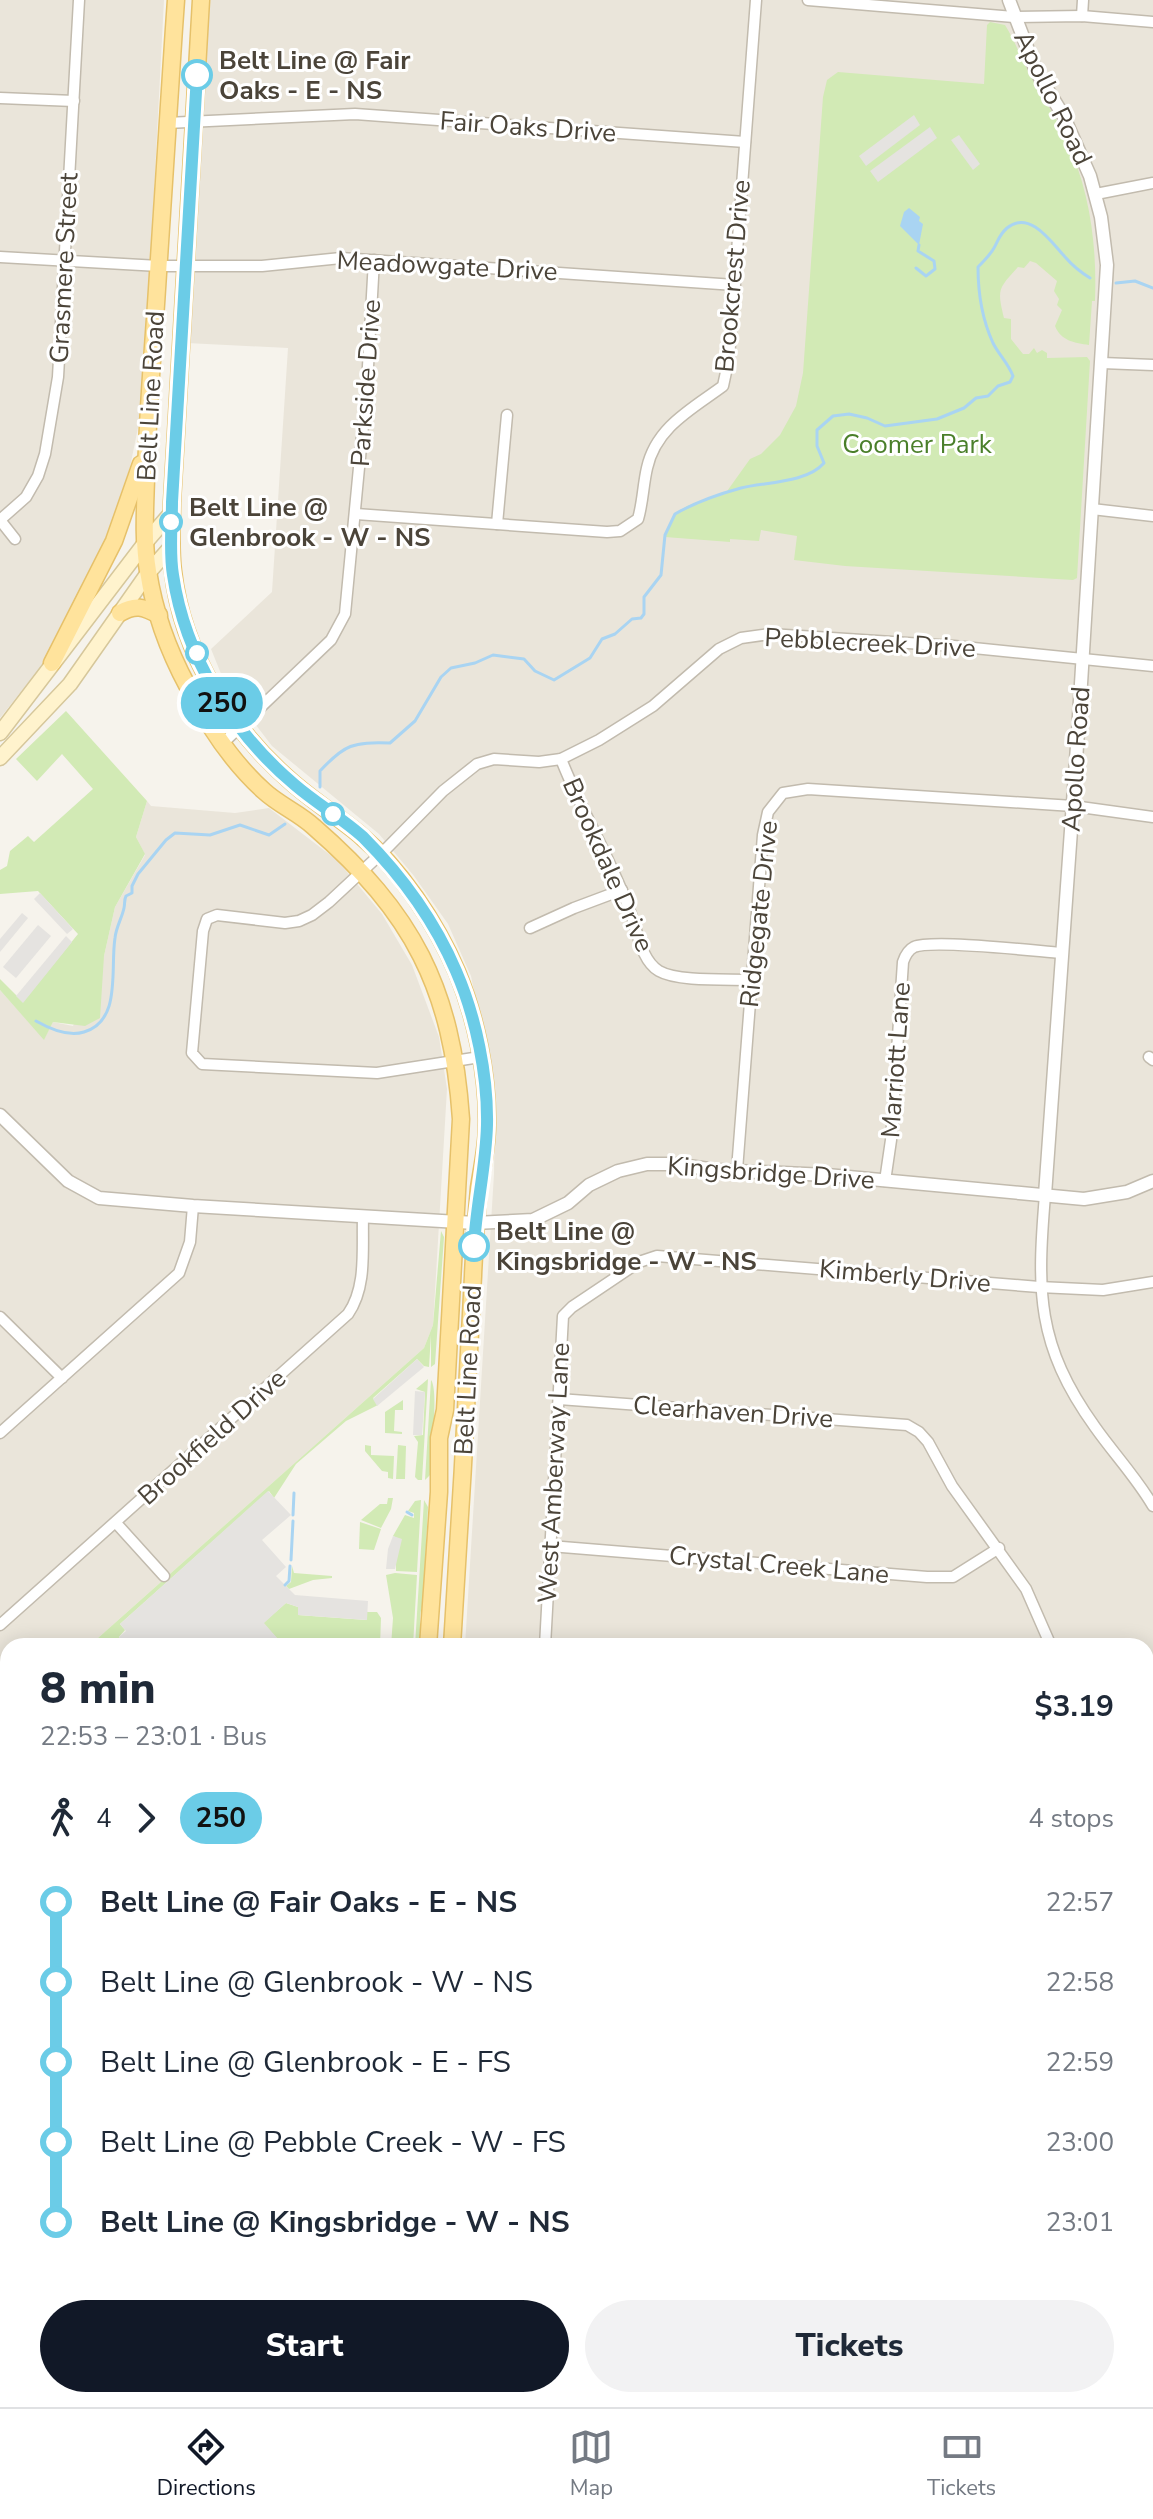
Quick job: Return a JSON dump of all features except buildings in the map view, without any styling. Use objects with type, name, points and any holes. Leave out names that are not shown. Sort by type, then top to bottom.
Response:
[{"type":"main road","name":"Belt Line Road","points":[[176,0],[147,447],[145,543],[148,573],[171,652],[188,688],[223,743],[265,792],[311,824],[362,871],[390,906],[425,960],[444,1008],[455,1060],[461,1119],[429,1638]]},
{"type":"main road","name":"Belt Line Road","points":[[201,0],[172,512],[171,547],[177,597],[186,628],[218,697],[238,728],[295,785],[361,836],[418,904],[446,949],[465,994],[480,1057],[487,1126],[475,1223],[453,1638]]},
{"type":"main road","points":[[52,663],[114,541],[147,447]]},
{"type":"main road","points":[[0,733],[172,512]]},
{"type":"main road","points":[[0,758],[70,684],[148,573],[171,547]]},
{"type":"main road","points":[[120,613],[133,606],[159,615]]},
{"type":"main road","points":[[439,1492],[462,1493]]},
{"type":"street","name":"Grasmere Street","points":[[0,520],[26,497],[38,476],[45,454],[58,377],[79,0]]},
{"type":"street","name":"Brookcrest Drive","points":[[356,514],[607,532],[620,531],[638,519],[654,446],[668,427],[723,386],[729,361],[756,0]]},
{"type":"street","points":[[808,0],[901,4],[1014,17],[1082,16],[1153,22]]},
{"type":"street","name":"Apollo Road","points":[[1009,0],[1036,71],[1068,127],[1096,194],[1107,265],[1039,1287],[1052,1347],[1069,1387],[1097,1430],[1133,1473],[1153,1506]]},
{"type":"street","points":[[1082,16],[1083,0]]},
{"type":"street","points":[[0,98],[74,101]]},
{"type":"street","name":"Fair Oaks Drive","points":[[167,123],[355,114],[745,142]]},
{"type":"street","points":[[1096,194],[1153,183]]},
{"type":"street","name":"Meadowgate Drive","points":[[0,257],[159,266],[262,266],[329,258],[735,285]]},
{"type":"street","name":"Parkside Drive","points":[[223,743],[331,640],[345,614],[356,514],[374,260]]},
{"type":"street","points":[[1102,363],[1153,365]]},
{"type":"street","points":[[497,524],[507,415]]},
{"type":"street","points":[[1092,509],[1153,516]]},
{"type":"street","points":[[0,520],[15,539]]},
{"type":"street","name":"Pebblecreek Drive","points":[[455,1060],[377,1073],[202,1064],[192,1053],[203,931],[207,919],[217,915],[285,923],[299,921],[329,902],[443,791],[477,764],[494,759],[539,762],[561,759],[599,740],[653,706],[719,649],[741,638],[781,635],[954,646],[1153,666]]},
{"type":"street","name":"Brookdale Drive","points":[[561,759],[622,890],[646,956],[659,971],[678,976],[751,980]]},
{"type":"street","name":"Ridgegate Drive","points":[[737,1170],[763,835],[768,812],[783,793],[808,789],[1073,806],[1153,817]]},
{"type":"street","points":[[530,928],[622,890]]},
{"type":"street","name":"Marriott Lane","points":[[885,1181],[891,1140],[901,977],[906,954],[915,947],[946,945],[1061,953]]},
{"type":"street","points":[[455,1060],[480,1057]]},
{"type":"street","name":"Kingsbridge Drive","points":[[0,1115],[68,1181],[99,1198],[363,1217],[475,1223],[533,1220],[568,1203],[589,1185],[618,1171],[647,1164],[1084,1199],[1127,1192],[1153,1181]]},
{"type":"street","points":[[0,1433],[179,1273],[190,1242],[193,1206]]},
{"type":"street","name":"Brookfield Drive","points":[[0,1625],[348,1314],[358,1297],[361,1279],[363,1217]]},
{"type":"street","name":"Kimberly Drive","points":[[657,1256],[1039,1287],[1103,1290],[1153,1282]]},
{"type":"street","name":"West Amberway Lane","points":[[545,1638],[563,1316],[639,1262],[657,1256]]},
{"type":"street","points":[[0,1317],[62,1378]]},
{"type":"street","name":"Clearhaven Drive","points":[[559,1399],[907,1425],[928,1442],[952,1486],[999,1548]]},
{"type":"street","points":[[116,1523],[164,1576]]},
{"type":"street","name":"Crystal Creek Lane","points":[[550,1546],[927,1577],[953,1577],[999,1548]]},
{"type":"street","points":[[999,1548],[1026,1589],[1047,1638]]},
{"type":"shaded area","points":[[0,0],[164,0],[143,403],[130,467],[96,569],[42,665],[0,718]]},
{"type":"shaded area","points":[[210,0],[1153,0],[1153,1638],[465,1638],[494,1174],[495,1098],[471,976],[448,924],[379,834],[272,746],[226,686],[211,649],[272,592],[288,348],[187,343]]},
{"type":"shaded area","points":[[914,115],[920,125],[866,166],[859,156]]},
{"type":"shaded area","points":[[930,127],[937,138],[878,182],[870,171]]},
{"type":"shaded area","points":[[959,135],[980,164],[973,170],[951,140]]},
{"type":"shaded area","points":[[147,801],[151,806],[235,813],[269,808],[338,861],[382,914],[412,965],[439,1037],[447,1089],[433,1325],[424,1348],[98,1638],[0,1638],[0,990],[44,1039],[53,1022],[73,1026],[104,956],[115,907],[145,855],[136,837]]},
{"type":"shaded area","points":[[40,893],[73,929],[67,934],[34,899]]},
{"type":"shaded area","points":[[22,913],[28,918],[0,952],[0,939]]},
{"type":"shaded area","points":[[38,925],[51,936],[16,978],[3,967]]},
{"type":"shaded area","points":[[66,936],[72,942],[23,1003],[16,996]]},
{"type":"shaded area","points":[[417,1359],[424,1367],[377,1406],[373,1399]]},
{"type":"shaded area","points":[[415,1391],[425,1392],[422,1435],[413,1435]]},
{"type":"shaded area","points":[[268,1491],[291,1515],[262,1540],[286,1567],[276,1576],[295,1595],[368,1601],[367,1620],[298,1615],[298,1607],[286,1603],[264,1623],[277,1638],[120,1638],[126,1631],[120,1624]]},
{"type":"shaded area","points":[[393,1536],[402,1539],[395,1569],[386,1569],[388,1549]]},
{"type":"green space","name":"Coomer Park","points":[[990,22],[1005,25],[1062,131],[1081,178],[1090,218],[1095,301],[1092,301],[1089,345],[1069,340],[1058,331],[1055,326],[1062,310],[1057,305],[1059,299],[1054,291],[1057,281],[1036,263],[1030,261],[1024,268],[1018,267],[1003,285],[1000,295],[1004,318],[1011,319],[1011,339],[1023,354],[1029,354],[1034,348],[1037,353],[1042,350],[1047,353],[1047,358],[1087,357],[1090,361],[1077,578],[845,566],[794,560],[797,536],[761,530],[759,541],[665,537],[675,514],[687,506],[725,494],[750,459],[761,454],[780,435],[796,406],[803,373],[823,97],[827,80],[838,72],[984,84],[987,25]]},
{"type":"green space","points":[[66,711],[147,801],[136,837],[145,854],[115,907],[104,956],[100,1018],[85,1026],[53,1022],[44,1040],[0,990],[0,979],[23,1002],[78,934],[38,891],[0,894],[0,870],[7,866],[10,851],[28,836],[34,842],[93,789],[62,754],[37,781],[16,759]]},
{"type":"green space","points":[[441,1231],[444,1237],[435,1364],[431,1367],[431,1335],[429,1367],[417,1359],[373,1398],[378,1405],[346,1421],[296,1464],[274,1498],[269,1491],[120,1624],[125,1630],[120,1638],[98,1638],[424,1348],[433,1325]]},
{"type":"green space","points":[[428,1379],[422,1480],[418,1480],[415,1477],[418,1442],[414,1436],[423,1435],[425,1392],[416,1389]]},
{"type":"green space","points":[[431,1380],[434,1425],[430,1475],[425,1480]]},
{"type":"green space","points":[[403,1400],[403,1410],[395,1410],[394,1431],[402,1434],[385,1433],[385,1412]]},
{"type":"green space","points":[[365,1445],[371,1446],[371,1455],[394,1456],[393,1479],[388,1478],[388,1472],[382,1471],[365,1451]]},
{"type":"green space","points":[[398,1445],[406,1446],[405,1479],[396,1479]]},
{"type":"green space","points":[[388,1498],[393,1498],[391,1509],[381,1528],[361,1520],[380,1504],[387,1504]]},
{"type":"green space","points":[[421,1500],[417,1572],[396,1571],[401,1540],[393,1536],[405,1515],[414,1518],[414,1513],[408,1511],[415,1501]]},
{"type":"green space","points":[[424,1500],[428,1507],[423,1605],[420,1638],[415,1638]]},
{"type":"green space","points":[[360,1522],[381,1529],[374,1550],[359,1549]]},
{"type":"green space","points":[[292,1566],[294,1573],[332,1578],[313,1580],[289,1589],[286,1586],[291,1582]]},
{"type":"green space","points":[[386,1575],[417,1575],[413,1638],[392,1638],[393,1618]]},
{"type":"green space","points":[[286,1603],[298,1607],[298,1615],[366,1620],[367,1612],[377,1612],[381,1618],[380,1638],[277,1638],[263,1623]]},
{"type":"water","points":[[909,208],[923,224],[919,245],[900,226],[904,212]]},
{"type":"waterway","points":[[320,787],[320,771],[343,750],[358,744],[390,743],[415,721],[441,677],[451,668],[493,655],[524,659],[535,671],[554,680],[590,658],[602,639],[644,614],[644,597],[661,575],[665,535],[675,514],[724,493],[797,478],[817,470],[824,463],[817,446],[817,430],[833,416],[849,414],[885,426],[937,419],[964,408],[976,398],[988,396],[998,386],[1010,382],[1013,376],[986,325],[978,267],[1007,228],[1016,223],[1032,225],[1090,278]]},
{"type":"waterway","points":[[916,268],[926,276],[935,269],[934,261],[918,251],[919,245]]},
{"type":"waterway","points":[[1116,283],[1135,281],[1153,288]]},
{"type":"waterway","points":[[36,1021],[72,1034],[96,1026],[104,1017],[112,992],[115,938],[125,898],[132,893],[138,874],[166,840],[175,833],[210,835],[240,825],[269,835],[285,824]]},
{"type":"waterway","points":[[293,1515],[294,1493]]},
{"type":"waterway","points":[[407,1512],[412,1515]]},
{"type":"waterway","points":[[291,1560],[293,1521]]},
{"type":"waterway","points":[[285,1585],[289,1581],[290,1566]]},
{"type":"bus line","name":"250","points":[[197,75],[172,502],[171,547],[177,597],[201,663],[238,728],[295,785],[361,836],[379,855],[418,904],[446,949],[468,1006],[480,1057],[487,1119],[474,1246]]},
{"type":"place","name":"Belt Line @ Fair Oaks - E - NS","points":[[197,75]]},
{"type":"place","name":"Belt Line @ Glenbrook - W - NS","points":[[171,522]]},
{"type":"place","name":"Belt Line @ Kingsbridge - W - NS","points":[[474,1246]]}]
